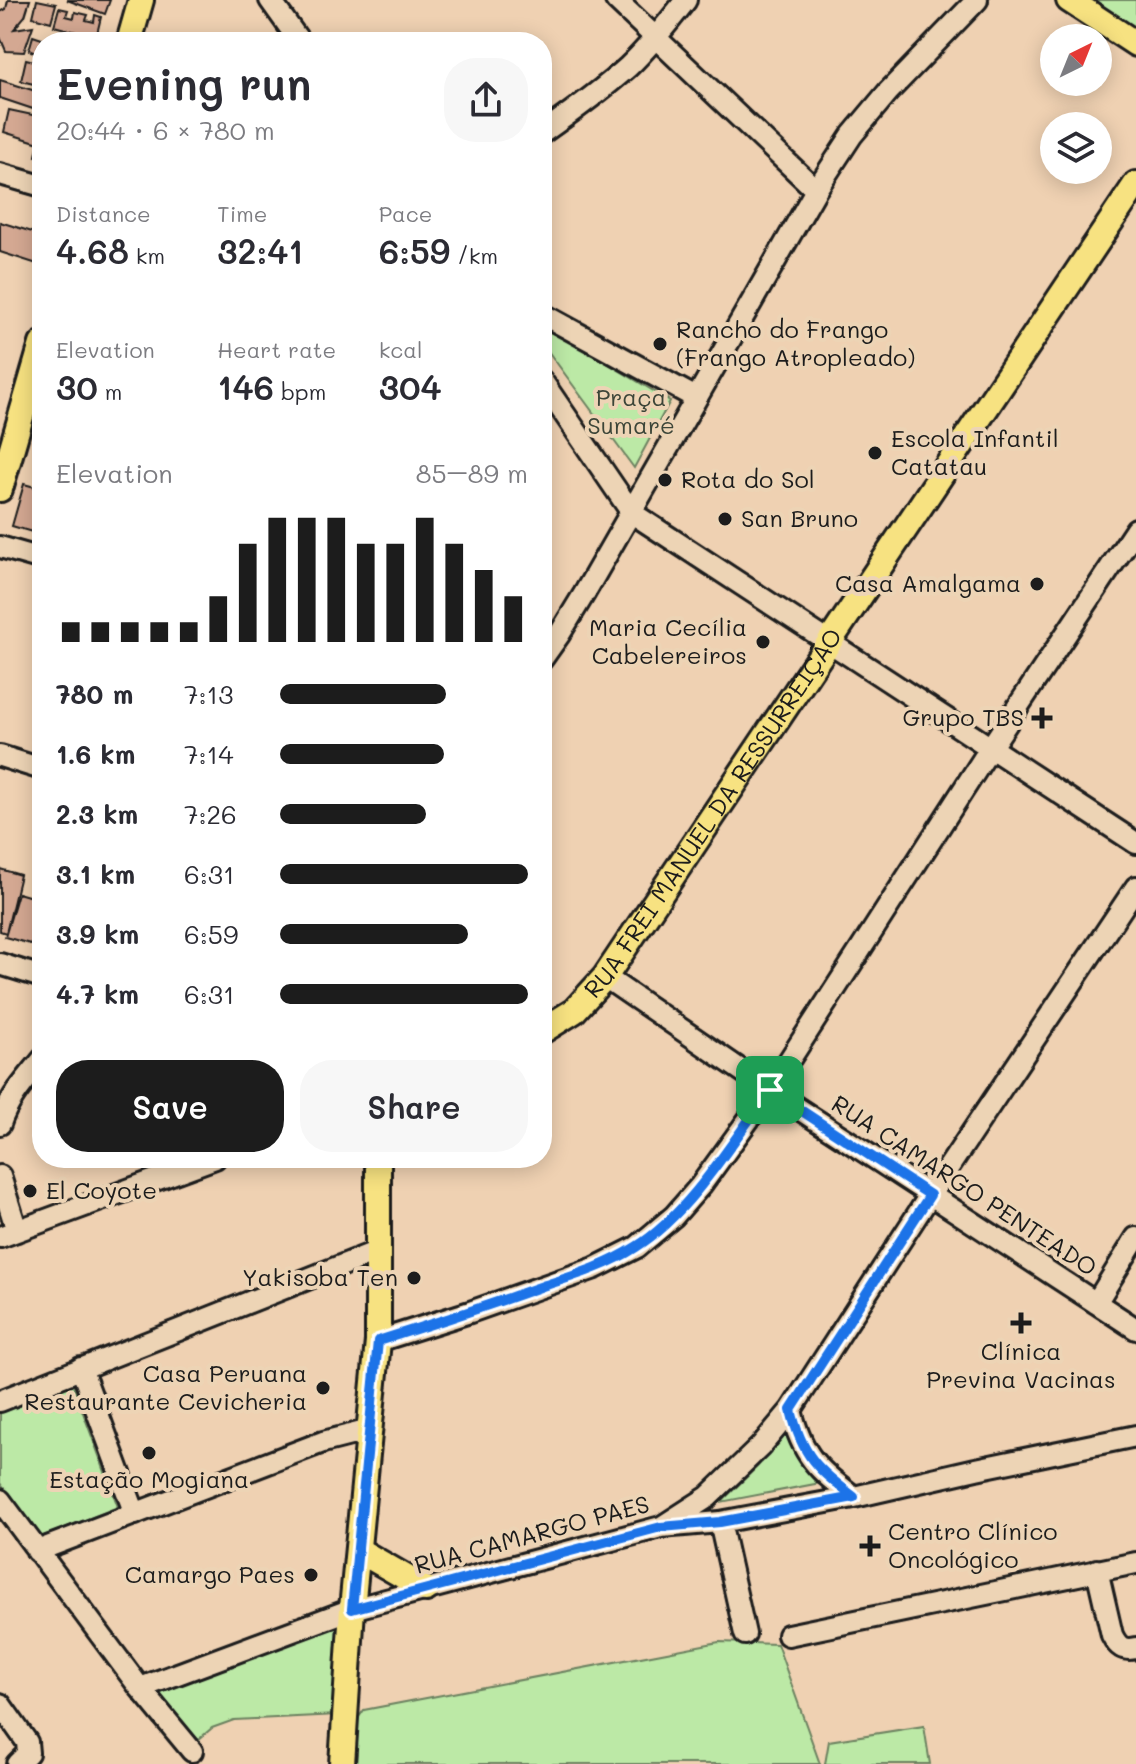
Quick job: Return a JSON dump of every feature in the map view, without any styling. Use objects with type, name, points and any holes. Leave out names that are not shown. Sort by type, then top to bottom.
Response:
[{"type":"main road","points":[[132,32],[141,0]]},
{"type":"main road","points":[[1069,0],[1136,44]]},
{"type":"main road","name":"RUA FREI MANUEL DA RESSURREIÇÃO","points":[[552,1025],[574,1011],[605,977],[1136,184]]},
{"type":"main road","points":[[0,489],[7,444],[32,373]]},
{"type":"main road","points":[[342,1764],[352,1609],[378,1341],[378,1168]]},
{"type":"main road","points":[[358,1550],[426,1589]]},
{"type":"street","points":[[270,0],[293,32]]},
{"type":"street","points":[[616,0],[816,190]]},
{"type":"street","points":[[552,126],[629,65],[686,0]]},
{"type":"street","points":[[552,645],[632,513],[816,190],[852,135],[888,92],[977,0]]},
{"type":"street","points":[[0,174],[32,183]]},
{"type":"street","points":[[552,319],[696,398]]},
{"type":"street","points":[[552,396],[632,513],[1136,843]]},
{"type":"street","points":[[378,1341],[595,1268],[637,1247],[674,1216],[701,1185],[770,1090],[1136,529]]},
{"type":"street","points":[[0,547],[32,556]]},
{"type":"street","points":[[0,756],[32,766]]},
{"type":"street","points":[[661,1527],[708,1497],[760,1447],[791,1410],[1136,887]]},
{"type":"street","points":[[0,964],[32,974]]},
{"type":"street","name":"RUA CAMARGO PENTEADO","points":[[605,977],[770,1090],[1136,1329]]},
{"type":"street","points":[[0,1124],[4,1111],[32,1072]]},
{"type":"street","points":[[0,1176],[8,1234],[188,1168]]},
{"type":"street","points":[[1096,1303],[1136,1238]]},
{"type":"street","points":[[0,1401],[378,1251]]},
{"type":"street","points":[[81,1368],[135,1514]]},
{"type":"street","points":[[791,1410],[797,1433],[809,1457],[829,1478],[854,1497]]},
{"type":"street","points":[[37,1551],[323,1442],[370,1430]]},
{"type":"street","name":"RUA CAMARGO PAES","points":[[140,1688],[352,1609],[661,1527],[720,1522],[854,1497],[1136,1436]]},
{"type":"street","points":[[0,1500],[140,1688],[192,1751]]},
{"type":"street","points":[[720,1522],[745,1634]]},
{"type":"street","points":[[788,1635],[1136,1563]]},
{"type":"street","points":[[1097,1570],[1112,1635],[1128,1648]]},
{"type":"street","points":[[0,1704],[29,1746],[26,1756],[17,1764]]},
{"type":"green space","points":[[1076,0],[1136,0],[1136,39]]},
{"type":"green space","name":"Praça Sumaré","points":[[552,330],[670,401],[634,468],[552,357]]},
{"type":"green space","points":[[72,1383],[118,1507],[39,1538],[0,1483],[0,1410]]},
{"type":"green space","points":[[785,1432],[799,1460],[820,1483],[721,1502],[758,1466]]},
{"type":"green space","points":[[349,1618],[337,1715],[234,1720],[212,1728],[198,1740],[158,1692]]},
{"type":"green space","points":[[719,1642],[777,1644],[820,1764],[343,1764],[345,1737],[364,1710]]},
{"type":"green space","points":[[924,1726],[930,1764],[825,1764],[829,1741]]},
{"type":"building","points":[[8,0],[30,0],[25,16],[14,29],[33,26],[24,52],[6,51],[0,37],[0,12],[6,9]]},
{"type":"building","points":[[37,0],[56,4],[51,22],[33,17]]},
{"type":"building","points":[[67,0],[110,0],[105,14]]},
{"type":"building","points":[[59,8],[68,10],[66,16],[74,18],[75,12],[88,15],[86,20],[94,22],[95,15],[101,17],[97,32],[76,32],[54,26]]},
{"type":"building","points":[[26,59],[32,60],[32,84],[21,81]]},
{"type":"building","points":[[0,80],[32,90],[32,109],[0,98]]},
{"type":"building","points":[[9,110],[32,115],[32,141],[4,132]]},
{"type":"building","points":[[0,222],[32,232],[32,262],[0,252]]},
{"type":"building","points":[[24,484],[32,486],[32,532],[12,526]]},
{"type":"building","points":[[0,869],[20,875],[6,933],[0,931]]},
{"type":"building","points":[[18,893],[32,897],[32,944],[5,937]]},
{"type":"place","name":"Rancho do Frango (Frango Atropleado)","points":[[660,344]]},
{"type":"place","name":"Escola Infantil Catatau","points":[[875,453]]},
{"type":"place","name":"Rota do Sol","points":[[665,480]]},
{"type":"place","name":"San Bruno","points":[[725,519]]},
{"type":"place","name":"Casa Amalgama","points":[[1037,584]]},
{"type":"place","name":"Maria Cecília Cabelereiros","points":[[763,642]]},
{"type":"place","name":"Grupo TBS","points":[[1042,718]]},
{"type":"place","name":"El Coyote","points":[[30,1191]]},
{"type":"place","name":"Yakisoba Ten","points":[[414,1278]]},
{"type":"place","name":"Clínica Previna Vacinas","points":[[1021,1323]]},
{"type":"place","name":"Casa Peruana Restaurante Cevicheria","points":[[323,1388]]},
{"type":"place","name":"Estação Mogiana","points":[[149,1453]]},
{"type":"place","name":"Centro Clínico Oncológico","points":[[870,1546]]},
{"type":"place","name":"Camargo Paes","points":[[311,1575]]},
{"type":"route","points":[[770,1090],[930,1195],[791,1410],[797,1433],[809,1457],[829,1478],[854,1497],[720,1522],[661,1527],[352,1609],[378,1341],[595,1268],[637,1247],[674,1216],[701,1185],[770,1090]]}]
